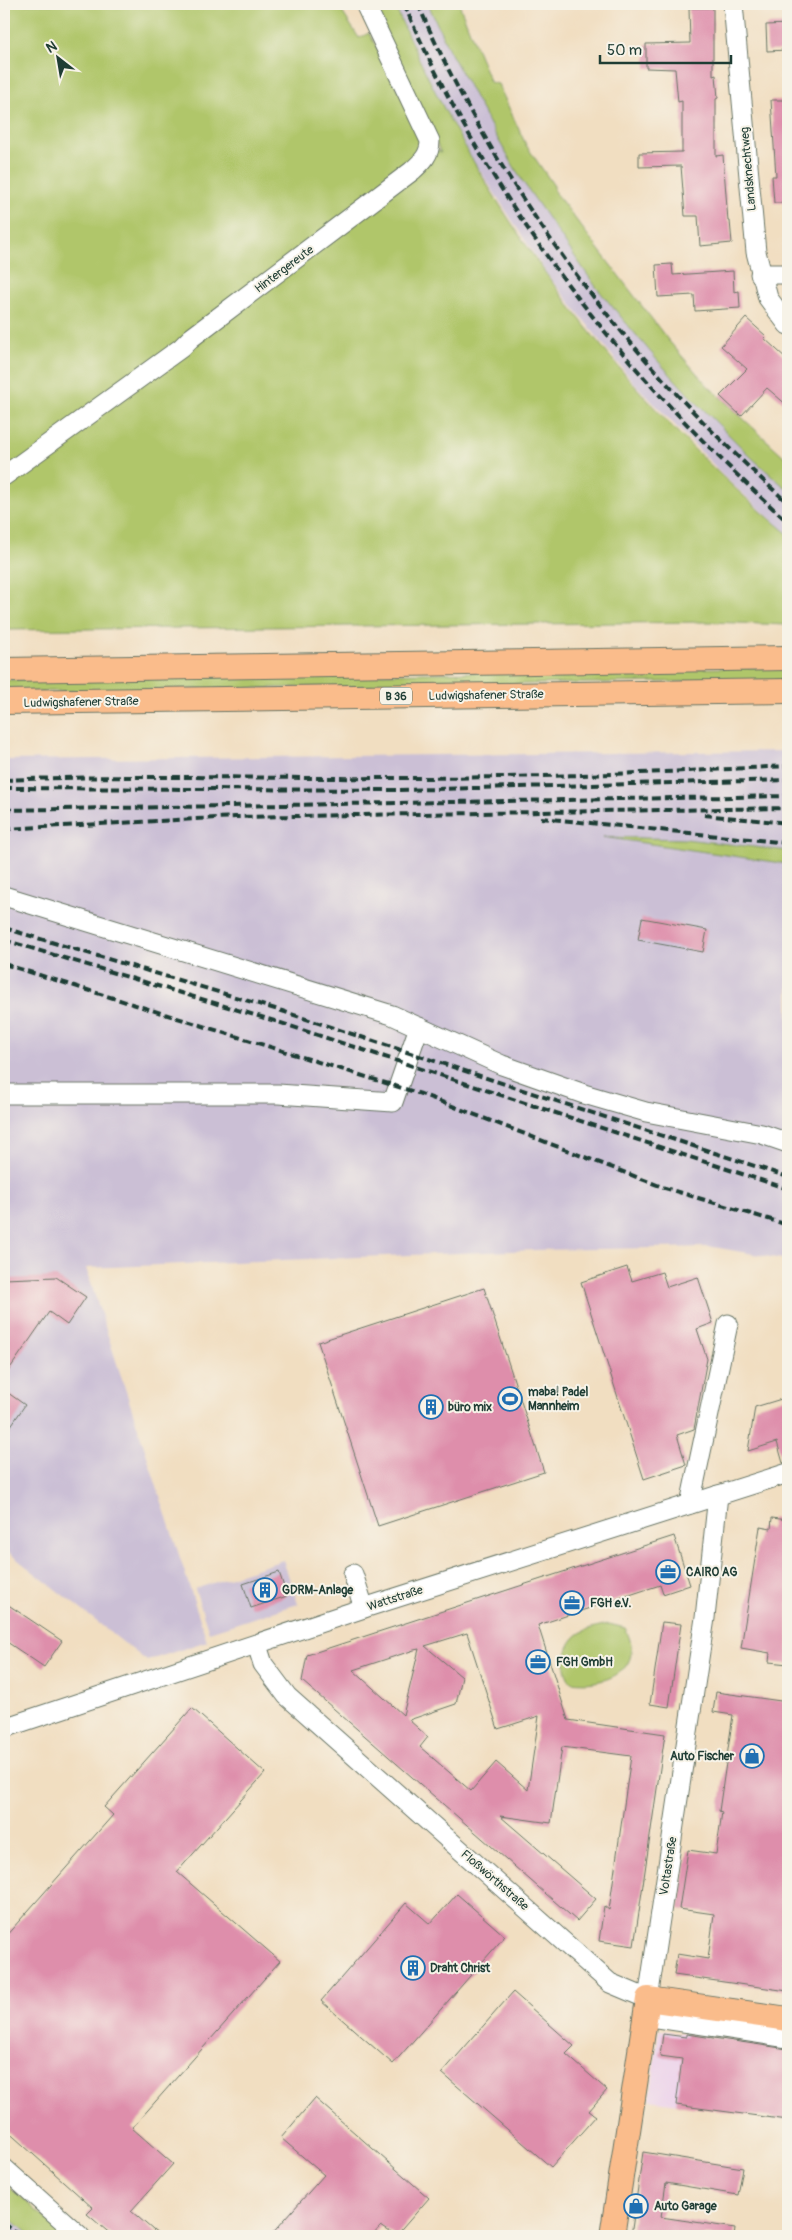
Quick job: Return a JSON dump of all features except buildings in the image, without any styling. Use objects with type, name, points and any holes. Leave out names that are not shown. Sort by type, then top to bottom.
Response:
[{"type":"main road","points":[[4,670],[788,658]]},
{"type":"main road","name":"Ludwigshafener Straße","points":[[4,702],[788,691]]},
{"type":"main road","name":"Floßwörthstraße","points":[[646,2008],[788,2019]]},
{"type":"main road","name":"Voltastraße","points":[[612,2236],[646,2008]]},
{"type":"street","name":"Hintergereute","points":[[4,476],[181,348],[191,338],[284,270],[425,159],[430,148],[430,141],[365,4]]},
{"type":"street","name":"Landsknechtweg","points":[[733,4],[756,252],[760,274],[768,298],[788,326]]},
{"type":"street","points":[[760,274],[788,274]]},
{"type":"street","points":[[4,896],[392,1015],[502,1065],[584,1094],[646,1112],[762,1134],[788,1143]]},
{"type":"street","points":[[4,1094],[278,1094],[393,1102],[419,1027]]},
{"type":"street","points":[[690,1504],[728,1324]]},
{"type":"street","name":"Wattstraße","points":[[4,1728],[364,1608],[788,1473]]},
{"type":"street","name":"Voltastraße","points":[[646,2008],[705,1618],[718,1495]]},
{"type":"street","points":[[353,1574],[364,1608]]},
{"type":"street","name":"Floßwörthstraße","points":[[256,1645],[263,1664],[288,1696],[610,1983],[646,2008],[788,2038]]},
{"type":"street","points":[[4,2168],[80,2236]]},
{"type":"shaded area","points":[[394,4],[428,4],[449,50],[523,182],[596,287],[689,395],[752,458],[788,490],[788,534],[731,483],[634,383],[547,274],[471,157],[437,95]]},
{"type":"shaded area","points":[[788,751],[788,1260],[713,1247],[535,1250],[86,1268],[207,1641],[147,1661],[4,1549],[4,760]]},
{"type":"shaded area","points":[[283,1560],[298,1604],[209,1632],[195,1589]]},
{"type":"shaded area","points":[[659,2030],[788,2048],[788,2120],[650,2100]]},
{"type":"shaded area","points":[[4,2213],[31,2236],[4,2236]]},
{"type":"green space","points":[[4,4],[337,4],[359,38],[369,33],[426,142],[441,153],[369,4],[394,4],[429,79],[468,152],[512,224],[560,292],[611,358],[667,421],[726,479],[788,534],[788,625],[710,622],[4,630]]},
{"type":"green space","points":[[428,4],[459,4],[490,82],[498,84],[526,145],[554,186],[554,191],[668,340],[707,385],[788,460],[788,490],[752,458],[689,395],[596,287],[523,182],[449,50]]},
{"type":"green space","points":[[788,667],[788,680],[4,692],[4,680]]},
{"type":"green space","points":[[603,837],[685,839],[788,851],[788,864]]},
{"type":"green space","points":[[609,1624],[625,1628],[630,1642],[631,1654],[627,1664],[620,1672],[610,1678],[585,1683],[571,1682],[565,1666],[570,1644],[574,1638],[585,1630]]},
{"type":"green space","points":[[4,2182],[65,2236],[31,2236],[4,2213]]},
{"type":"railway","points":[[404,4],[439,78],[478,150],[521,218],[568,284],[618,347],[671,408],[728,466],[788,522]]},
{"type":"railway","points":[[418,4],[451,75],[489,144],[530,210],[576,274],[624,335],[676,394],[731,450],[788,503]]},
{"type":"railway","points":[[4,780],[152,777],[496,777],[788,766]]},
{"type":"railway","points":[[4,788],[399,790],[788,780]]},
{"type":"railway","points":[[4,810],[788,796]]},
{"type":"railway","points":[[4,829],[235,817],[788,808]]},
{"type":"railway","points":[[704,815],[788,823]]},
{"type":"railway","points":[[541,818],[788,843]]},
{"type":"railway","points":[[4,928],[282,1011],[788,1177]]},
{"type":"railway","points":[[4,940],[278,1022],[788,1189]]},
{"type":"railway","points":[[4,964],[421,1094],[665,1188],[788,1225]]},
{"type":"railway","points":[[4,2223],[19,2236]]},
{"type":"place","name":"maba! Padel Mannheim","points":[[510,1399]]},
{"type":"place","name":"büro mix","points":[[431,1407]]},
{"type":"place","name":"CAIRO AG","points":[[668,1572]]},
{"type":"place","name":"GDRM-Anlage","points":[[265,1590]]},
{"type":"place","name":"FGH e.V.","points":[[572,1603]]},
{"type":"place","name":"FGH GmbH","points":[[538,1662]]},
{"type":"place","name":"Auto Fischer","points":[[752,1756]]},
{"type":"place","name":"Draht Christ","points":[[413,1968]]},
{"type":"place","name":"Auto Garage","points":[[636,2206]]}]
